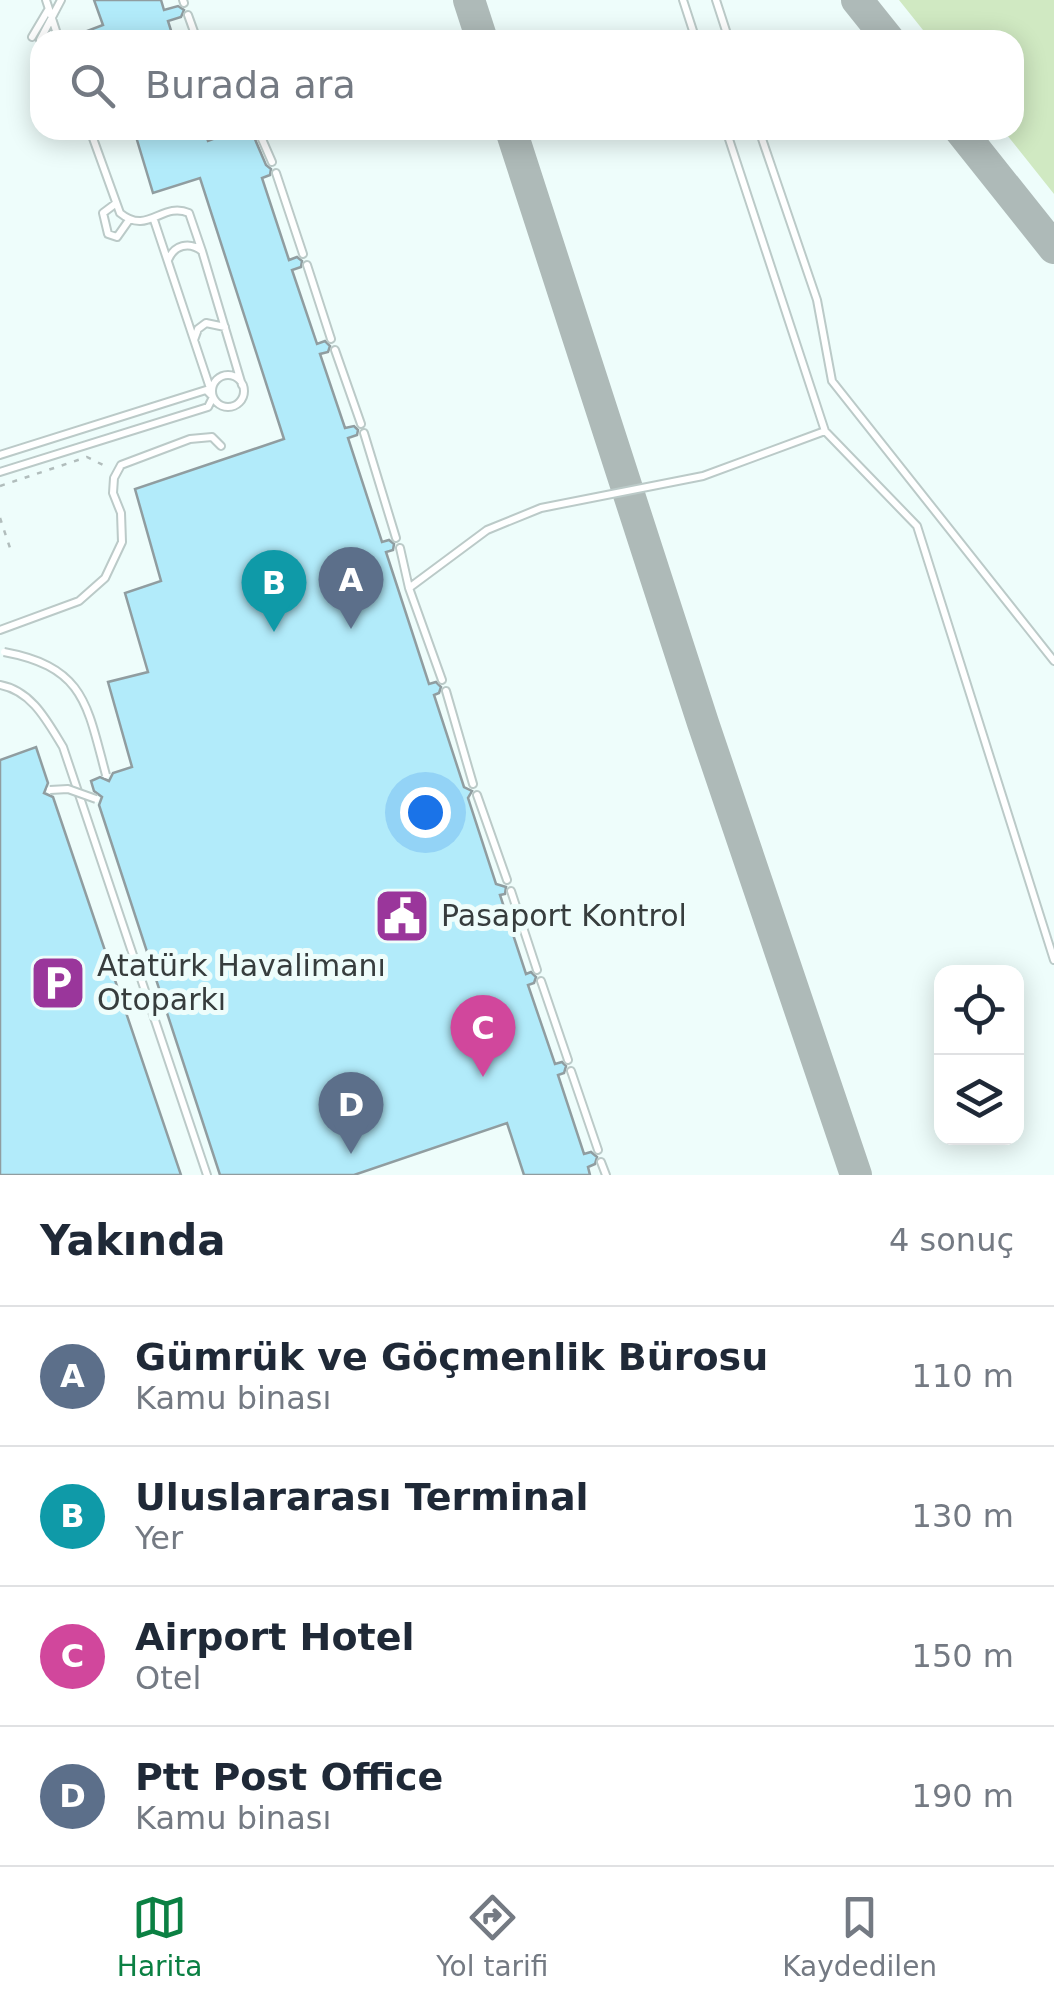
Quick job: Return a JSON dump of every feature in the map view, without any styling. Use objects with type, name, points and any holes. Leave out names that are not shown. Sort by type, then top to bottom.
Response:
[{"type":"lane","points":[[46,0],[56,30]]},
{"type":"lane","points":[[45,30],[61,0]]},
{"type":"lane","points":[[683,0],[693,30]]},
{"type":"lane","points":[[716,0],[726,30]]},
{"type":"lane","points":[[41,30],[49,10]]},
{"type":"lane","points":[[188,15],[193,30]]},
{"type":"lane","points":[[0,454],[206,390],[225,406],[236,404],[242,396],[226,328],[189,213],[170,210],[154,220],[129,220],[115,204],[93,140]]},
{"type":"lane","points":[[262,140],[272,162]]},
{"type":"lane","points":[[729,140],[825,431],[917,526],[1054,960]]},
{"type":"lane","points":[[763,140],[817,300],[832,381],[1054,661]]},
{"type":"lane","points":[[276,173],[303,254]]},
{"type":"lane","points":[[115,204],[102,213],[108,234],[117,236],[129,220]]},
{"type":"lane","points":[[154,220],[213,397]]},
{"type":"lane","points":[[168,262],[174,249],[182,246],[202,251]]},
{"type":"lane","points":[[307,266],[331,339]]},
{"type":"lane","points":[[194,341],[198,329],[206,322],[226,328]]},
{"type":"lane","points":[[335,350],[361,424]]},
{"type":"lane","points":[[0,472],[208,407],[212,387],[222,376],[232,375],[242,385]]},
{"type":"lane","points":[[409,588],[487,530],[541,508],[703,476],[825,431]]},
{"type":"lane","points":[[364,433],[396,538]]},
{"type":"lane","points":[[0,630],[79,601],[105,578],[122,542],[121,513],[114,493],[121,465],[190,438],[212,437],[221,446]]},
{"type":"lane","points":[[400,548],[409,588],[442,680]]},
{"type":"lane","points":[[2,652],[36,658],[68,678],[88,708],[106,775]]},
{"type":"lane","points":[[0,685],[19,688],[47,719],[63,747],[207,1175]]},
{"type":"lane","points":[[446,691],[474,784]]},
{"type":"lane","points":[[50,790],[68,788],[96,798]]},
{"type":"lane","points":[[477,795],[508,880]]},
{"type":"lane","points":[[511,892],[537,970]]},
{"type":"lane","points":[[541,981],[568,1060]]},
{"type":"lane","points":[[571,1070],[598,1150]]},
{"type":"lane","points":[[601,1162],[606,1175]]},
{"type":"path","points":[[0,486],[87,457],[117,472]]},
{"type":"path","points":[[0,518],[10,548]]},
{"type":"green space","points":[[899,0],[1054,0],[1054,194],[1011,140],[1024,140],[1024,30],[923,30]]},
{"type":"building","points":[[94,0],[161,0],[164,10],[178,6],[184,10],[181,17],[168,21],[171,30],[90,30],[103,25]]},
{"type":"building","points":[[137,140],[255,140],[271,169],[270,175],[262,178],[289,260],[297,257],[302,261],[301,267],[292,270],[317,344],[325,341],[330,346],[328,352],[320,354],[345,428],[354,426],[358,430],[357,435],[348,438],[382,542],[389,540],[394,544],[393,550],[386,552],[429,684],[436,682],[441,687],[434,695],[464,787],[472,791],[468,798],[496,884],[506,887],[505,894],[500,895],[526,974],[531,972],[536,977],[528,985],[555,1064],[562,1062],[566,1066],[564,1073],[558,1075],[584,1154],[591,1152],[597,1157],[595,1164],[588,1167],[590,1175],[524,1175],[507,1123],[354,1175],[220,1175],[99,805],[102,797],[94,791],[91,781],[100,777],[109,781],[113,773],[132,767],[108,682],[148,672],[125,593],[161,581],[135,489],[284,439],[200,178],[153,193]]},
{"type":"building","name":"Atatürk Havalimanı Otoparkı","points":[[36,747],[48,783],[44,793],[53,797],[181,1175],[0,1175],[0,760]]},
{"type":"taxiway","points":[[469,0],[479,30]]},
{"type":"taxiway","points":[[857,0],[881,30]]},
{"type":"taxiway","points":[[514,140],[703,723],[856,1175]]},
{"type":"taxiway","points":[[968,140],[1054,248]]},
{"type":"place","name":"Gümrük ve Göçmenlik Bürosu","points":[[351,629]]},
{"type":"place","name":"Uluslararası Terminal","points":[[274,632]]},
{"type":"place","name":"Pasaport Kontrol","points":[[402,916]]},
{"type":"place","name":"Atatürk Havalimanı Otoparkı","points":[[58,983]]},
{"type":"place","name":"Airport Hotel","points":[[483,1077]]},
{"type":"place","name":"Ptt Post Office","points":[[351,1154]]}]
